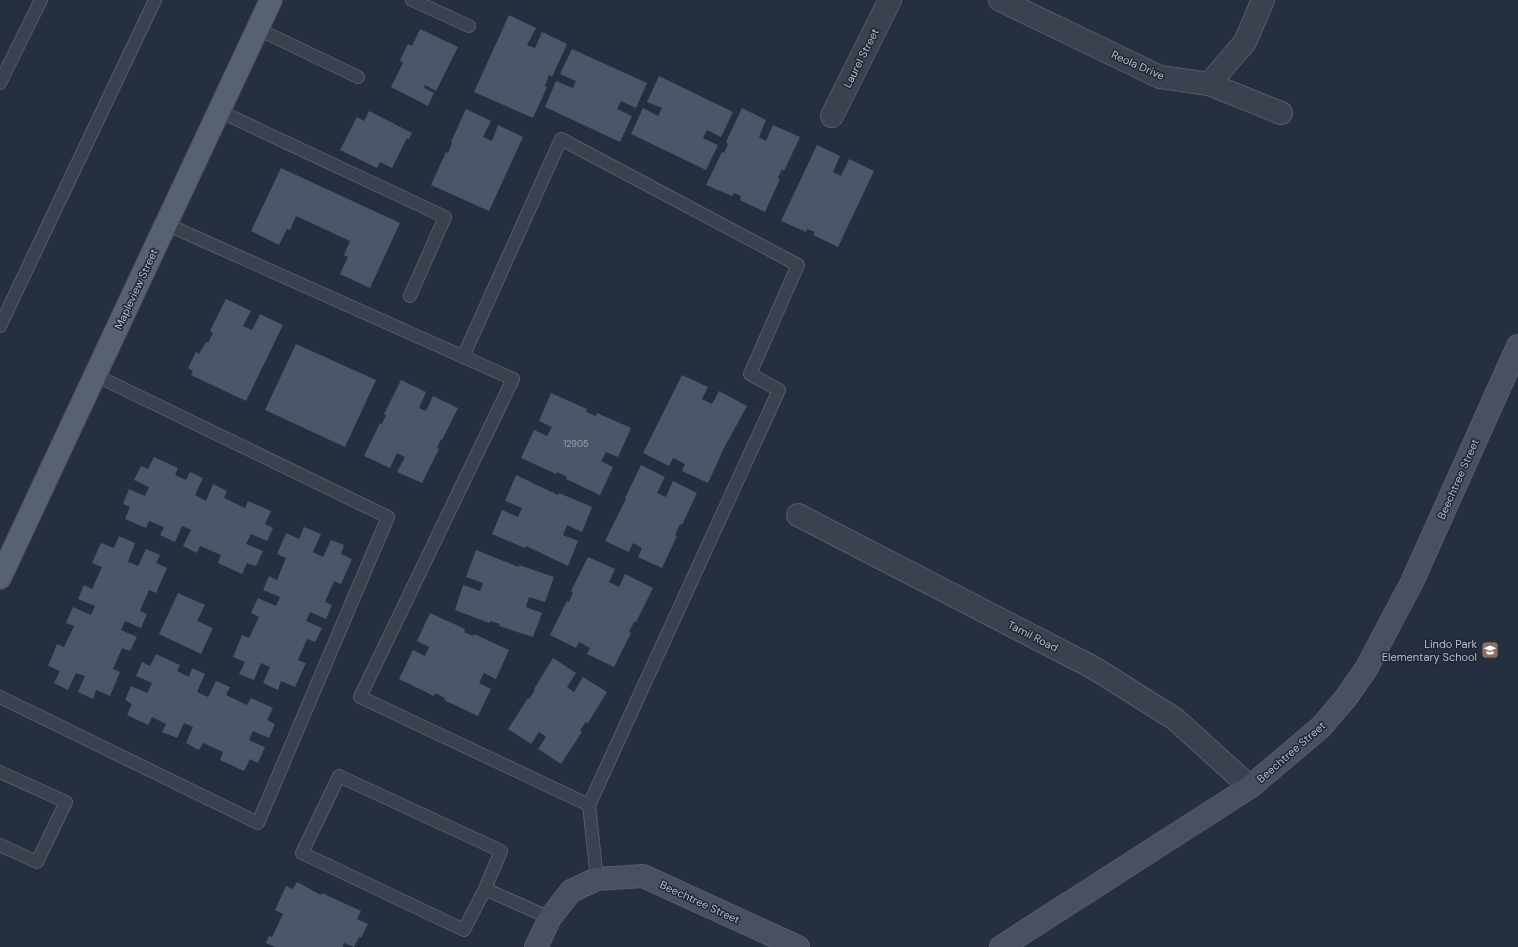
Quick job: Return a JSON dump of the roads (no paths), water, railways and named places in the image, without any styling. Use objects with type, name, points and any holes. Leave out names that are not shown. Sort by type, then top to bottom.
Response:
[{"type":"main road","name":"Mapleview Street","points":[[0,578],[271,0]]},
{"type":"street","name":"Laurel Street","points":[[832,116],[890,0]]},
{"type":"street","name":"Reola Drive","points":[[1000,0],[1160,77],[1209,84],[1281,113]]},
{"type":"street","points":[[1209,84],[1245,42],[1263,0]]},
{"type":"street","name":"Beechtree Street","points":[[1001,947],[1250,787],[1321,727],[1345,699],[1366,670],[1412,582],[1518,346]]},
{"type":"street","name":"Tamil Road","points":[[798,515],[1094,668],[1175,719],[1250,787]]},
{"type":"street","name":"Beechtree Street","points":[[597,880],[643,876],[798,947]]},
{"type":"street","points":[[536,947],[550,918],[571,890],[597,880]]},
{"type":"lane","points":[[0,83],[6,58],[41,0]]},
{"type":"lane","points":[[0,326],[155,0]]},
{"type":"lane","points":[[412,0],[469,26]]},
{"type":"lane","points":[[258,29],[358,77]]},
{"type":"lane","points":[[219,111],[445,217],[410,296]]},
{"type":"lane","points":[[464,357],[561,139],[798,265],[750,374],[778,390],[590,805],[597,880]]},
{"type":"lane","points":[[166,224],[513,379],[360,697],[590,805]]},
{"type":"lane","points":[[0,697],[258,823],[388,517],[95,375]]},
{"type":"lane","points":[[0,772],[66,802],[37,862],[0,846]]},
{"type":"lane","points":[[339,776],[501,851],[485,889],[464,930],[302,853],[339,776]]},
{"type":"lane","points":[[485,889],[550,918]]},
{"type":"place","name":"Lindo Park Elementary School","points":[[1490,650]]}]
